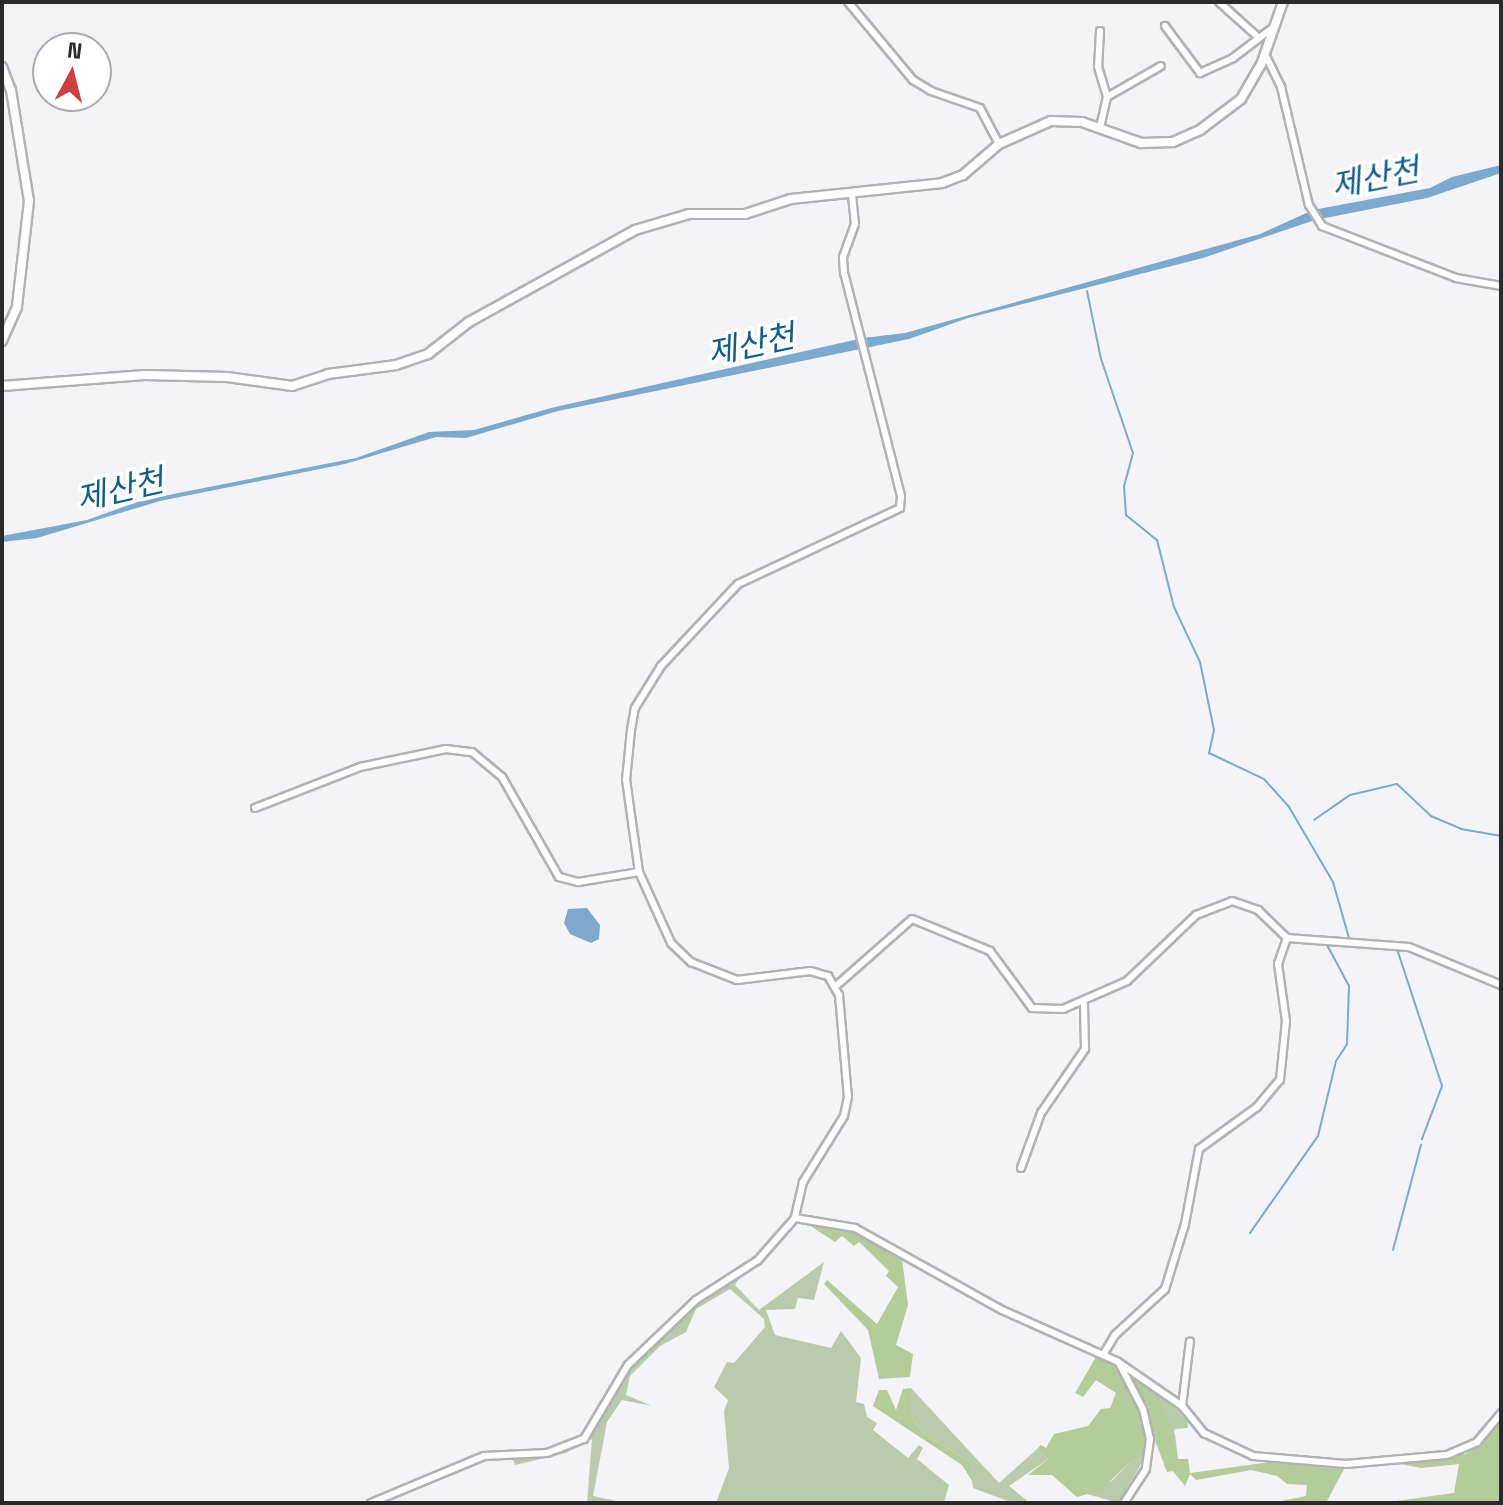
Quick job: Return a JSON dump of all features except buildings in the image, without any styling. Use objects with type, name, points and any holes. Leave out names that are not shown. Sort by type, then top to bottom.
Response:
[{"type":"street","points":[[848,2],[913,80],[980,108],[999,144]]},
{"type":"street","points":[[1219,2],[1259,38]]},
{"type":"street","points":[[2,386],[152,375],[227,377],[292,386],[328,374],[396,365],[428,354],[469,322],[635,230],[689,214],[745,214],[791,199],[951,181],[999,144],[1051,121],[1100,128],[1147,144],[1186,137],[1236,104],[1265,54],[1271,29],[1283,2]]},
{"type":"street","points":[[1165,26],[1200,73],[1271,29]]},
{"type":"street","points":[[1100,31],[1098,67],[1107,97],[1100,128]]},
{"type":"street","points":[[1265,54],[1281,87],[1309,205],[1317,220],[1363,244],[1456,278],[1501,286]]},
{"type":"street","points":[[1107,97],[1161,66]]},
{"type":"street","points":[[2,67],[11,90],[29,201],[17,307],[2,341]]},
{"type":"street","points":[[372,1503],[409,1483],[490,1454],[547,1453],[584,1439],[628,1365],[696,1300],[758,1260],[795,1218],[803,1182],[844,1116],[848,1097],[836,986],[828,976],[810,971],[746,980],[699,967],[671,943],[639,872],[627,788],[635,708],[661,666],[738,584],[900,508],[901,496],[862,353],[842,262],[855,224],[852,194]]},
{"type":"street","points":[[255,808],[360,767],[463,750],[477,754],[502,777],[565,881],[639,872]]},
{"type":"street","points":[[836,986],[912,919],[990,951],[1026,1004],[1037,1011],[1084,1004],[1137,975],[1191,920],[1218,903],[1249,904],[1287,938],[1409,947],[1501,985]]},
{"type":"street","points":[[1103,1355],[1115,1335],[1165,1289],[1185,1224],[1199,1149],[1257,1107],[1280,1080],[1286,1021],[1278,964],[1287,938]]},
{"type":"street","points":[[1021,1168],[1041,1113],[1085,1049],[1084,1004]]},
{"type":"street","points":[[795,1218],[855,1228],[980,1298],[1118,1362],[1182,1406],[1204,1433],[1243,1453],[1346,1464],[1464,1451],[1501,1413]]},
{"type":"street","points":[[1182,1406],[1190,1341]]},
{"type":"street","points":[[1118,1362],[1143,1409],[1150,1439],[1146,1469],[1124,1503]]},
{"type":"green space","points":[[803,1221],[854,1230],[902,1259],[908,1305],[896,1345],[913,1354],[910,1377],[879,1379],[868,1330],[824,1284],[827,1280],[877,1324],[898,1287],[886,1276],[889,1271],[859,1242],[854,1246],[842,1236],[835,1242]]},
{"type":"green space","points":[[824,1262],[814,1300],[798,1298],[795,1309],[766,1310],[775,1335],[831,1348],[841,1331],[861,1358],[856,1402],[864,1404],[867,1417],[877,1423],[873,1430],[908,1458],[919,1445],[923,1448],[917,1459],[949,1485],[944,1503],[716,1503],[729,1468],[724,1411],[728,1400],[714,1387],[727,1362],[734,1363],[765,1327],[764,1319],[730,1289],[696,1309],[686,1332],[660,1346],[630,1376],[626,1395],[652,1406],[622,1400],[607,1422],[593,1496],[627,1503],[587,1503],[592,1439],[566,1453],[515,1465],[511,1455],[548,1455],[591,1436],[626,1372],[708,1294],[742,1274],[735,1285],[759,1310]]},
{"type":"green space","points":[[1097,1355],[1117,1364],[1142,1412],[1146,1455],[1138,1454],[1101,1490],[1077,1497],[1052,1475],[1028,1475],[1048,1459],[1036,1450],[1041,1445],[1046,1448],[1054,1434],[1088,1426],[1101,1409],[1110,1408],[1116,1393],[1096,1380],[1083,1397],[1075,1393]]},
{"type":"green space","points":[[1129,1372],[1158,1394],[1175,1435],[1178,1459],[1188,1459],[1190,1473],[1271,1462],[1344,1469],[1326,1503],[1271,1503],[1306,1496],[1307,1485],[1287,1484],[1277,1476],[1251,1470],[1196,1480],[1190,1474],[1185,1486],[1173,1471],[1167,1472]]},
{"type":"green space","points":[[911,1388],[999,1483],[1036,1450],[1048,1459],[1009,1486],[1030,1503],[1013,1503],[973,1488],[970,1462],[922,1433],[911,1416]]},
{"type":"green space","points":[[911,1388],[911,1416],[922,1433],[970,1462],[974,1484],[962,1465],[873,1406],[879,1390],[887,1390],[896,1410],[903,1389]]},
{"type":"green space","points":[[1158,1394],[1187,1418],[1188,1428],[1175,1429],[1173,1435]]},
{"type":"green space","points":[[1501,1418],[1501,1503],[1382,1503],[1454,1493],[1459,1464],[1421,1468],[1396,1463],[1466,1454]]},
{"type":"green space","points":[[1138,1453],[1146,1455],[1119,1503],[1087,1494],[1113,1480]]},
{"type":"water","points":[[1501,165],[1501,173],[1427,198],[1315,220],[1203,258],[968,318],[909,339],[558,411],[466,438],[436,437],[345,464],[160,501],[37,538],[2,542],[2,536],[87,520],[143,500],[356,458],[429,432],[474,430],[551,408],[863,338],[905,333],[1260,234],[1313,210],[1430,188],[1452,177]]},
{"type":"water","points":[[587,908],[600,925],[599,939],[591,943],[570,934],[564,923],[568,909]]},
{"type":"waterway","points":[[1087,291],[1101,359],[1133,453],[1124,486],[1126,515],[1157,540],[1174,607],[1200,662],[1214,730],[1209,753],[1264,779],[1289,807],[1333,882],[1349,938]]},
{"type":"waterway","points":[[1314,820],[1350,795],[1397,784],[1431,816],[1461,829],[1501,836]]},
{"type":"waterway","points":[[1250,1233],[1318,1136],[1336,1061],[1347,1044],[1349,986],[1327,945]]},
{"type":"waterway","points":[[1340,945],[1397,949],[1442,1086],[1422,1139]]},
{"type":"waterway","points":[[1393,1250],[1421,1145]]},
{"type":"water label","name":"제산천","points":[[1375,178]]},
{"type":"water label","name":"제산천","points":[[751,345]]},
{"type":"water label","name":"제산천","points":[[120,490]]}]
